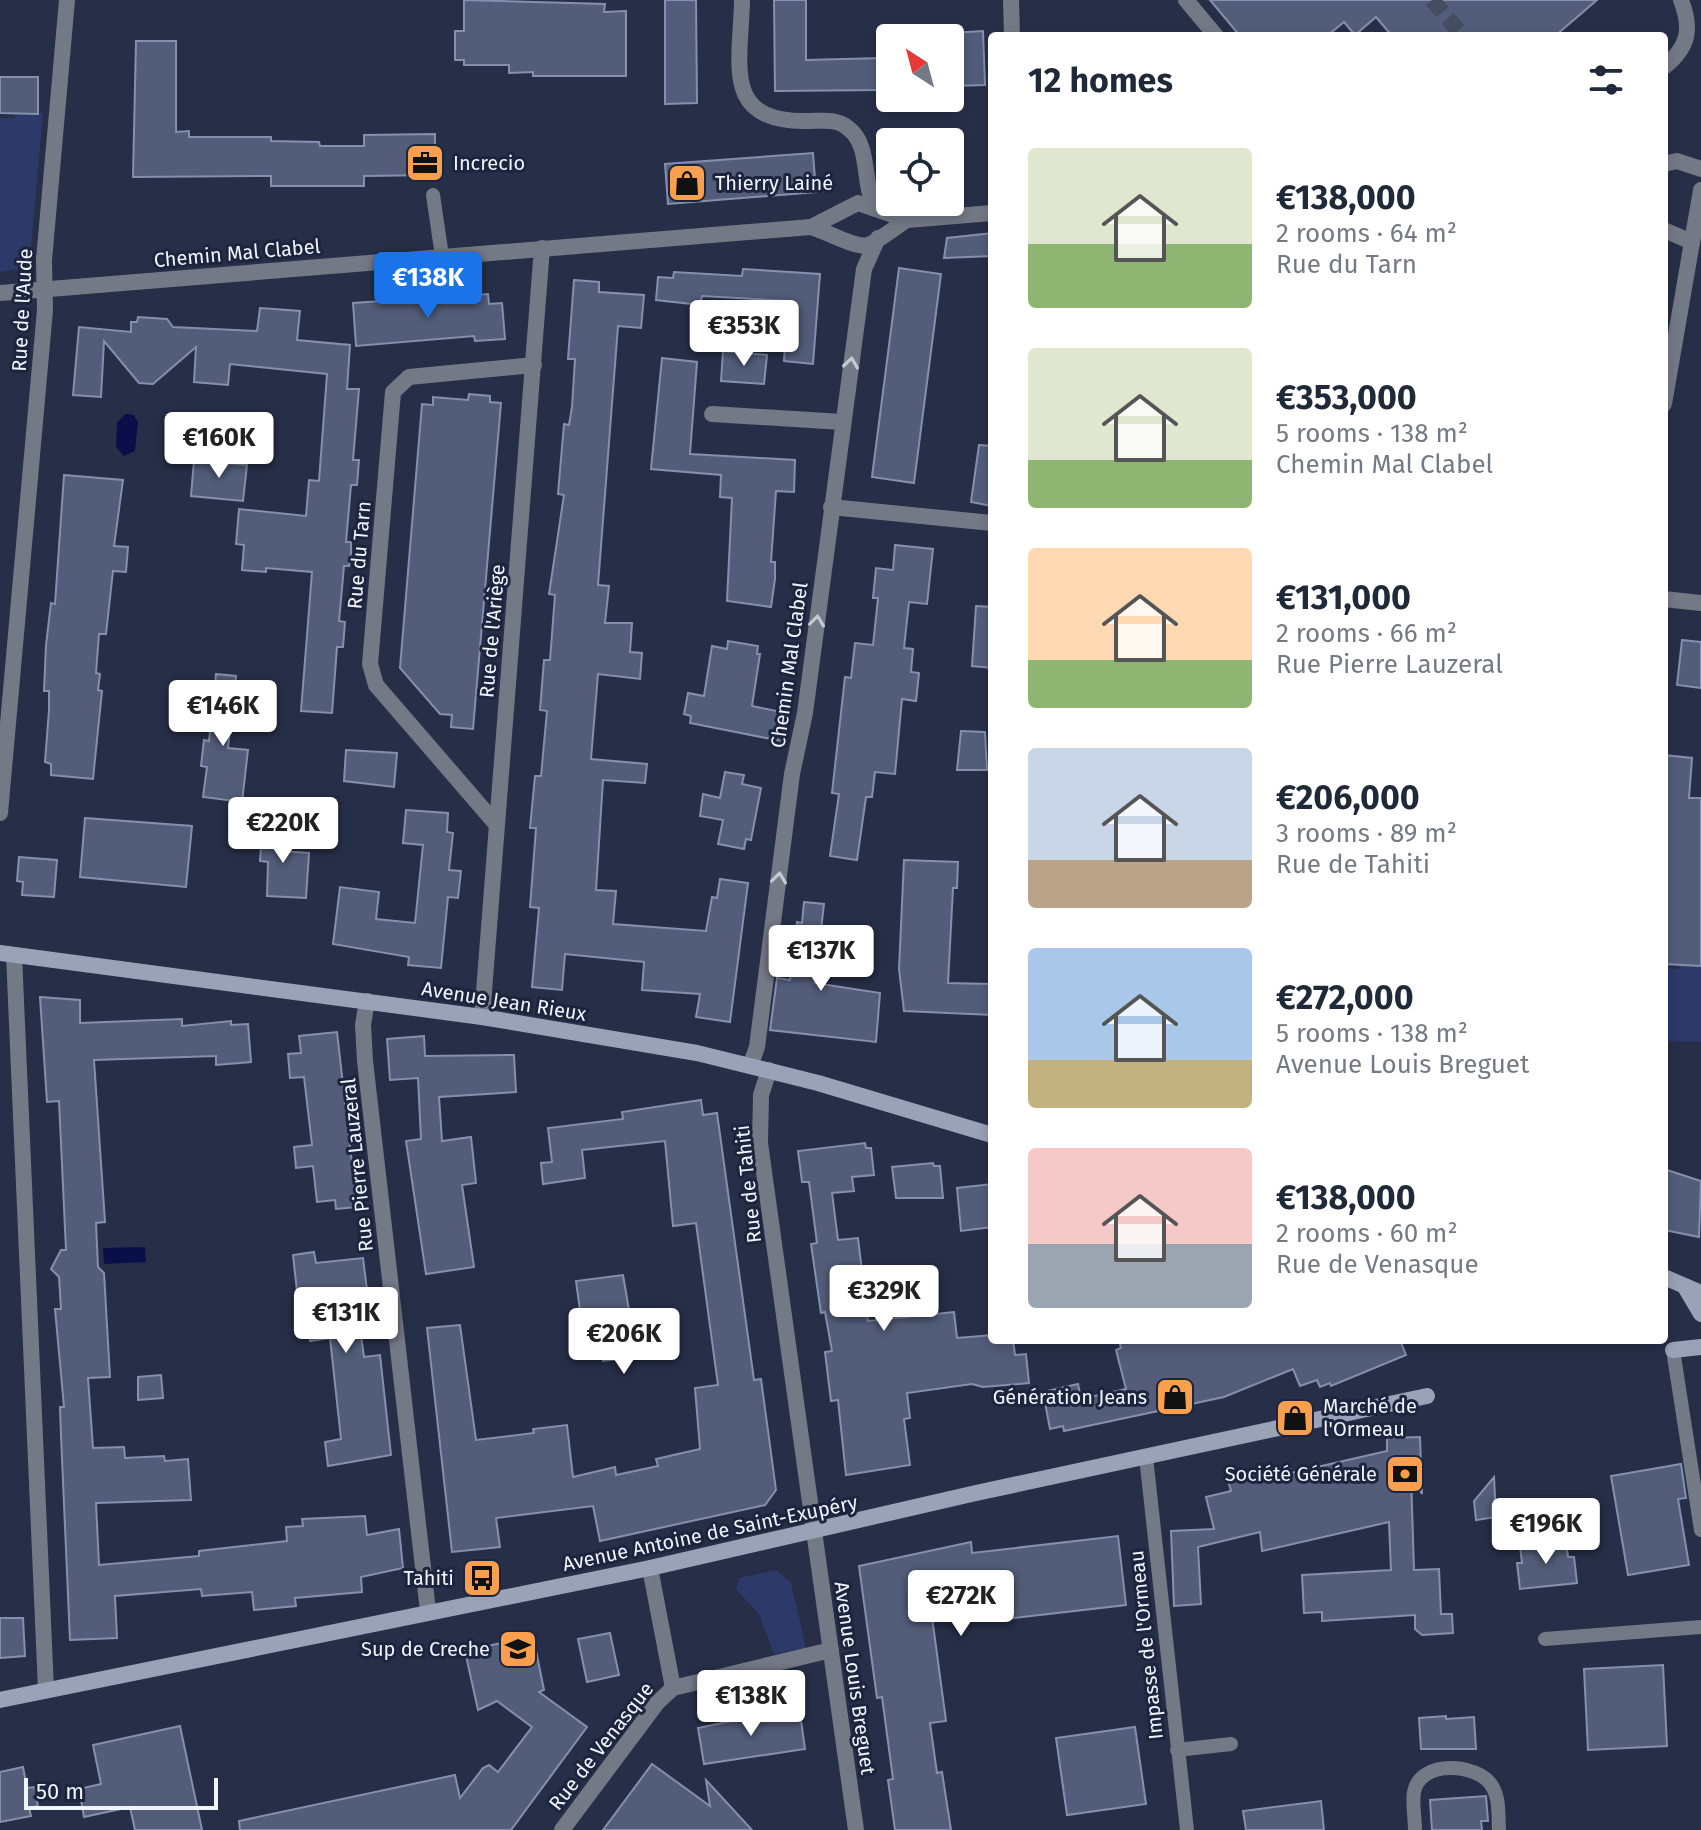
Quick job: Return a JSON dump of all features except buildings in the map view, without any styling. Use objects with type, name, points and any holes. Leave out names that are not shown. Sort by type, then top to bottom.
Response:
[{"type":"main road","name":"Avenue Jean Rieux","points":[[7,954],[482,1017],[697,1053],[769,1070],[988,1134]]},
{"type":"main road","points":[[1668,1279],[1693,1290],[1701,1314]]},
{"type":"main road","points":[[1673,1350],[1701,1347]]},
{"type":"main road","name":"Avenue Antoine de Saint-Exupéry","points":[[0,1700],[650,1568],[1427,1396]]},
{"type":"street","name":"Rue de l'Aude","points":[[0,813],[67,0]]},
{"type":"street","points":[[742,0],[741,88],[750,105],[764,117],[781,121],[835,121],[850,129],[864,157],[865,182],[876,207]]},
{"type":"street","points":[[1011,0],[1012,32]]},
{"type":"street","points":[[1186,0],[1213,32]]},
{"type":"street","points":[[1668,63],[1686,46],[1689,22],[1681,0]]},
{"type":"street","points":[[1668,163],[1677,161],[1701,169]]},
{"type":"street","points":[[864,269],[840,230],[846,209],[865,182]]},
{"type":"street","points":[[1668,381],[1701,190]]},
{"type":"street","points":[[846,209],[858,203],[876,209]]},
{"type":"street","name":"Chemin Mal Clabel","points":[[0,293],[811,227],[846,209]]},
{"type":"street","points":[[896,216],[907,220],[988,213]]},
{"type":"street","points":[[878,238],[881,216]]},
{"type":"street","points":[[848,242],[868,245],[907,220]]},
{"type":"street","name":"Chemin Mal Clabel","points":[[811,227],[848,242]]},
{"type":"street","points":[[1668,232],[1692,242]]},
{"type":"street","name":"Chemin Mal Clabel","points":[[750,1066],[757,1047],[792,774],[805,713],[864,269],[878,238]]},
{"type":"street","name":"Rue de l'Ariège","points":[[482,1017],[542,248]]},
{"type":"street","name":"Rue du Tarn","points":[[496,824],[376,685],[370,664],[393,392],[409,377],[534,365]]},
{"type":"street","points":[[712,414],[842,422]]},
{"type":"street","points":[[831,507],[988,523]]},
{"type":"street","points":[[1668,599],[1701,603]]},
{"type":"street","points":[[7,954],[14,1013],[46,1690]]},
{"type":"street","name":"Rue Pierre Lauzeral","points":[[367,1001],[363,1025],[365,1061],[428,1611]]},
{"type":"street","name":"Rue de Tahiti","points":[[769,1070],[761,1095],[760,1143],[814,1531]]},
{"type":"street","name":"Avenue Louis Breguet","points":[[814,1531],[856,1830]]},
{"type":"street","name":"Rue de Venasque","points":[[650,1568],[673,1688]]},
{"type":"street","name":"Rue de Venasque","points":[[562,1830],[657,1703],[673,1688],[831,1650]]},
{"type":"lane","points":[[433,195],[442,256]]},
{"type":"lane","points":[[1673,1350],[1701,1530]]},
{"type":"lane","name":"Impasse de l'Ormeau","points":[[1146,1457],[1187,1830]]},
{"type":"lane","points":[[1545,1639],[1701,1627]]},
{"type":"lane","points":[[1177,1750],[1231,1744]]},
{"type":"lane","points":[[1415,1830],[1413,1793],[1417,1784],[1431,1771],[1452,1769],[1473,1770],[1492,1787],[1497,1799],[1499,1830]]},
{"type":"shaded area","points":[[15,113],[43,113],[30,259],[23,268],[0,272],[0,118],[15,118]]},
{"type":"shaded area","points":[[126,414],[134,415],[138,423],[135,451],[124,456],[116,447],[117,422]]},
{"type":"shaded area","points":[[1679,965],[1701,966],[1701,1042],[1668,1041],[1668,968],[1679,969]]},
{"type":"shaded area","points":[[145,1247],[146,1262],[104,1264],[103,1248]]},
{"type":"shaded area","points":[[776,1570],[791,1583],[806,1648],[774,1654],[759,1614],[736,1589],[739,1578]]},
{"type":"tunnel","points":[[1432,0],[1460,32]]},
{"type":"place","name":"Increcio","points":[[425,163]]},
{"type":"place","name":"Thierry Lainé","points":[[687,183]]},
{"type":"place","name":"Génération Jeans","points":[[1175,1397]]},
{"type":"place","name":"Marché de l'Ormeau","points":[[1295,1418]]},
{"type":"place","name":"Société Générale","points":[[1405,1474]]},
{"type":"place","name":"Tahiti","points":[[482,1578]]},
{"type":"place","name":"Sup de Creche","points":[[518,1649]]}]
